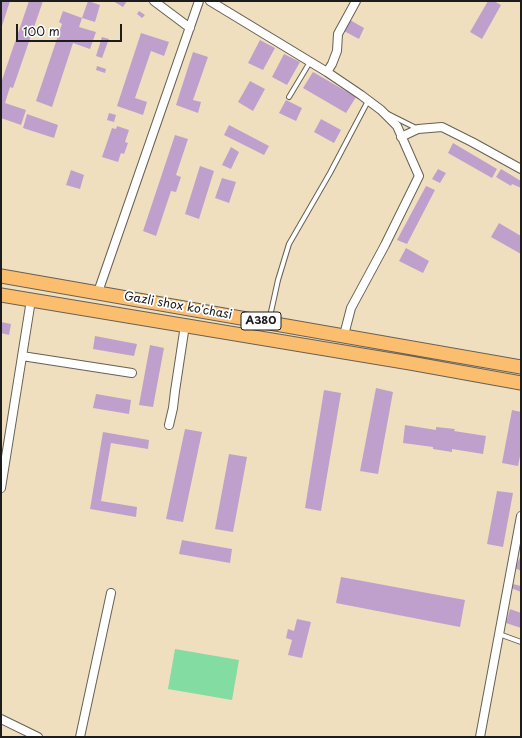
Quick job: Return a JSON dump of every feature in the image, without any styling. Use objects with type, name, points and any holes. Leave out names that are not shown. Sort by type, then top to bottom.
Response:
[{"type":"highway","name":"Gazli shox ko'chasi","points":[[1,276],[521,367]]},
{"type":"highway","name":"Gazli shox ko'chasi","points":[[1,295],[521,383]]},
{"type":"street","points":[[154,1],[190,28]]},
{"type":"street","points":[[210,1],[326,72],[381,110],[397,126],[419,176],[385,245],[351,308],[344,335]]},
{"type":"street","points":[[326,72],[332,64],[337,51],[338,34],[356,1]]},
{"type":"street","points":[[98,292],[190,28],[197,2]]},
{"type":"street","points":[[401,137],[418,129],[442,127],[521,169]]},
{"type":"street","points":[[1,488],[31,300]]},
{"type":"street","points":[[169,424],[173,408],[185,325]]},
{"type":"street","points":[[22,356],[132,373]]},
{"type":"street","points":[[480,737],[519,537],[521,516]]},
{"type":"street","points":[[80,737],[111,593]]},
{"type":"street","points":[[1,719],[38,737]]},
{"type":"lane","points":[[289,97],[310,62]]},
{"type":"lane","points":[[268,322],[278,280],[289,244],[330,173],[368,100]]},
{"type":"lane","points":[[381,110],[418,129]]},
{"type":"lane","points":[[499,634],[521,642]]},
{"type":"green space","points":[[175,649],[239,660],[232,700],[168,689]]},
{"type":"building","points":[[1,1],[10,1],[1,29]]},
{"type":"building","points":[[29,1],[43,1],[13,88],[10,87],[5,103],[26,110],[21,125],[1,118],[1,83]]},
{"type":"building","points":[[88,1],[100,5],[95,22],[82,18]]},
{"type":"building","points":[[113,1],[127,1],[123,7]]},
{"type":"building","points":[[488,1],[494,1],[501,5],[482,39],[470,32]]},
{"type":"building","points":[[63,11],[82,18],[79,27],[96,32],[90,49],[73,43],[52,107],[36,101],[62,24],[59,22]]},
{"type":"building","points":[[139,11],[145,15],[142,18],[137,14]]},
{"type":"building","points":[[350,20],[364,28],[359,39],[344,31]]},
{"type":"building","points":[[141,33],[169,42],[164,56],[151,51],[135,98],[147,102],[143,115],[117,106]]},
{"type":"building","points":[[102,37],[109,39],[102,58],[96,56]]},
{"type":"building","points":[[260,40],[275,48],[263,70],[248,63]]},
{"type":"building","points":[[193,52],[208,57],[193,100],[201,102],[198,113],[176,105]]},
{"type":"building","points":[[284,54],[300,62],[287,85],[272,77]]},
{"type":"building","points":[[97,66],[106,69],[105,73],[96,70]]},
{"type":"building","points":[[313,72],[356,97],[346,113],[303,88]]},
{"type":"building","points":[[250,81],[265,89],[253,111],[238,102]]},
{"type":"building","points":[[286,100],[302,108],[296,121],[279,113]]},
{"type":"building","points":[[109,113],[116,115],[114,122],[107,120]]},
{"type":"building","points":[[27,114],[58,125],[54,138],[23,128]]},
{"type":"building","points":[[321,119],[341,130],[334,143],[314,132]]},
{"type":"building","points":[[229,125],[269,146],[264,155],[224,135]]},
{"type":"building","points":[[117,126],[129,130],[125,142],[128,143],[124,154],[121,153],[118,162],[102,157],[112,128],[116,129]]},
{"type":"building","points":[[175,135],[188,139],[176,175],[181,177],[176,192],[171,191],[156,236],[143,231]]},
{"type":"building","points":[[453,143],[497,169],[492,178],[448,153]]},
{"type":"building","points":[[231,147],[239,152],[231,169],[222,165]]},
{"type":"building","points":[[200,166],[214,171],[199,219],[185,214]]},
{"type":"building","points":[[438,169],[446,173],[440,183],[432,179]]},
{"type":"building","points":[[501,169],[521,181],[521,188],[512,184],[511,186],[496,177]]},
{"type":"building","points":[[71,170],[84,175],[80,189],[66,185]]},
{"type":"building","points":[[222,178],[236,182],[229,203],[215,198]]},
{"type":"building","points":[[426,186],[435,190],[407,244],[397,240]]},
{"type":"building","points":[[499,223],[521,236],[521,254],[491,237]]},
{"type":"building","points":[[406,248],[429,261],[423,273],[399,261]]},
{"type":"building","points":[[1,322],[11,324],[9,335],[1,333]]},
{"type":"building","points":[[95,336],[137,344],[134,356],[93,349]]},
{"type":"building","points":[[150,345],[164,348],[153,407],[139,405]]},
{"type":"building","points":[[376,388],[393,392],[378,474],[360,471]]},
{"type":"building","points":[[324,390],[341,393],[321,511],[305,508]]},
{"type":"building","points":[[96,394],[131,400],[129,414],[93,408]]},
{"type":"building","points":[[512,410],[521,412],[521,451],[518,466],[502,463]]},
{"type":"building","points":[[405,425],[436,430],[436,427],[455,429],[454,431],[486,436],[483,454],[452,449],[452,452],[433,449],[433,447],[403,443]]},
{"type":"building","points":[[185,429],[202,432],[183,522],[166,519]]},
{"type":"building","points":[[103,432],[149,440],[148,449],[111,443],[101,501],[137,507],[136,517],[90,509]]},
{"type":"building","points":[[229,454],[247,457],[233,532],[215,529]]},
{"type":"building","points":[[497,491],[513,493],[503,547],[487,544]]},
{"type":"building","points":[[182,540],[232,549],[230,563],[179,554]]},
{"type":"building","points":[[521,555],[521,571],[515,568]]},
{"type":"building","points":[[341,577],[465,600],[460,627],[336,603]]},
{"type":"building","points":[[513,584],[521,586],[521,592],[511,588]]},
{"type":"building","points":[[510,609],[521,613],[521,628],[506,623]]},
{"type":"building","points":[[297,619],[311,622],[302,658],[288,655],[292,640],[286,638],[288,629],[294,631]]}]
